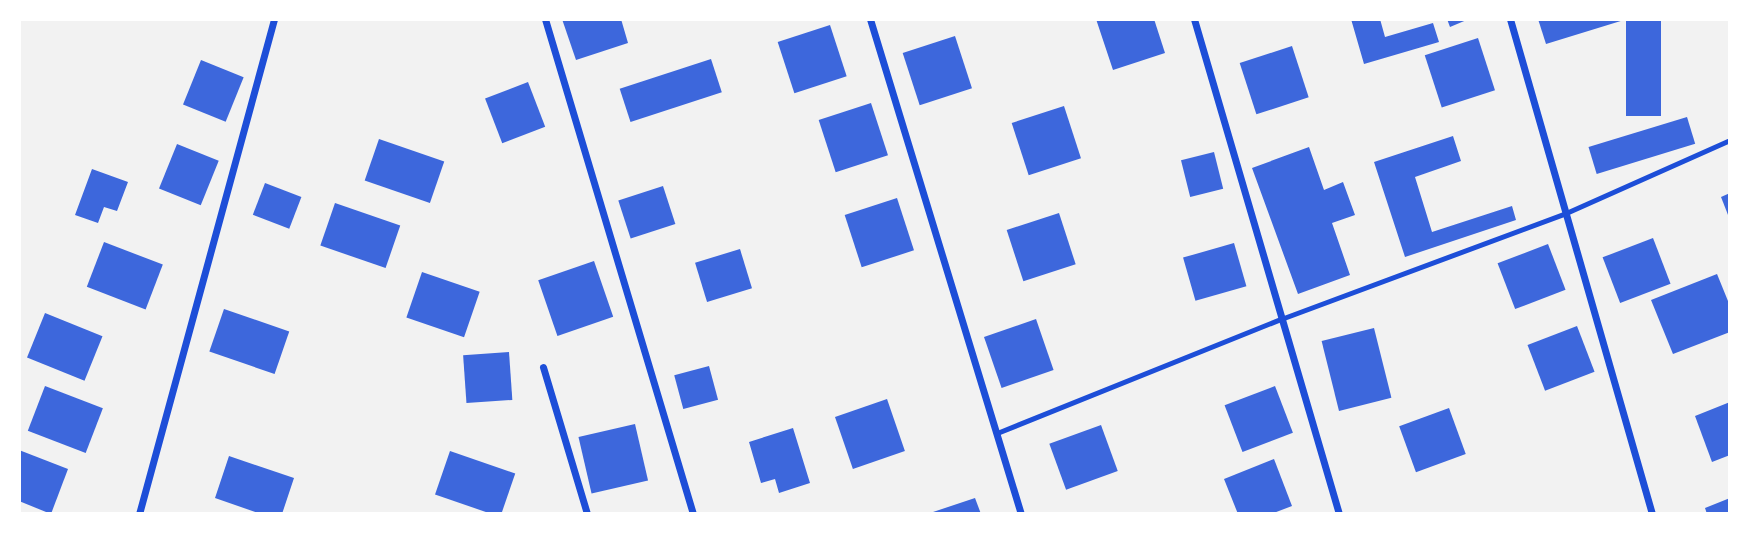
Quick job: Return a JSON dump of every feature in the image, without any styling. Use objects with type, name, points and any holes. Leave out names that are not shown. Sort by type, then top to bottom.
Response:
[{"type":"street","points":[[139,514],[274,19]]},
{"type":"street","points":[[545,19],[692,514]]},
{"type":"street","points":[[870,19],[1021,514]]},
{"type":"street","points":[[1194,19],[1339,514]]},
{"type":"street","points":[[1510,19],[1652,514]]},
{"type":"street","points":[[543,367],[587,514]]},
{"type":"lane","points":[[998,433],[1281,319],[1566,213],[1730,140]]},
{"type":"building","points":[[562,19],[621,19],[628,43],[576,60]]},
{"type":"building","points":[[1096,19],[1154,19],[1165,53],[1113,70]]},
{"type":"building","points":[[1351,19],[1380,19],[1385,37],[1433,23],[1439,42],[1364,64]]},
{"type":"building","points":[[1447,19],[1469,19],[1450,27]]},
{"type":"building","points":[[1538,19],[1623,19],[1624,20],[1546,44]]},
{"type":"building","points":[[1626,19],[1661,19],[1661,116],[1626,116]]},
{"type":"building","points":[[830,25],[847,76],[794,93],[778,42]]},
{"type":"building","points":[[955,36],[972,88],[920,105],[903,53]]},
{"type":"building","points":[[1478,38],[1495,90],[1442,108],[1425,55]]},
{"type":"building","points":[[1292,46],[1309,97],[1256,114],[1240,63]]},
{"type":"building","points":[[711,59],[722,92],[631,122],[620,89]]},
{"type":"building","points":[[201,60],[244,77],[226,122],[183,105]]},
{"type":"building","points":[[528,82],[545,127],[502,143],[485,98]]},
{"type":"building","points":[[871,103],[888,155],[836,172],[819,120]]},
{"type":"building","points":[[1064,106],[1081,158],[1029,175],[1012,123]]},
{"type":"building","points":[[1687,117],[1695,144],[1597,174],[1589,147]]},
{"type":"building","points":[[1453,136],[1461,161],[1415,177],[1432,232],[1512,206],[1516,220],[1405,257],[1374,162]]},
{"type":"building","points":[[379,139],[444,161],[430,203],[365,181]]},
{"type":"building","points":[[177,144],[219,161],[201,205],[159,189]]},
{"type":"building","points":[[1309,147],[1324,190],[1343,182],[1355,215],[1332,223],[1350,275],[1298,294],[1252,168]]},
{"type":"building","points":[[1214,152],[1223,189],[1190,197],[1181,160]]},
{"type":"building","points":[[92,169],[128,182],[117,211],[104,207],[98,223],[75,215]]},
{"type":"building","points":[[265,183],[301,197],[289,229],[253,215]]},
{"type":"building","points":[[663,186],[675,224],[631,239],[618,201]]},
{"type":"building","points":[[1730,193],[1730,220],[1721,197]]},
{"type":"building","points":[[897,198],[914,250],[862,267],[845,215]]},
{"type":"building","points":[[335,203],[400,225],[386,268],[320,246]]},
{"type":"building","points":[[1059,213],[1076,264],[1023,281],[1007,230]]},
{"type":"building","points":[[1653,238],[1671,284],[1620,303],[1603,257]]},
{"type":"building","points":[[104,242],[163,265],[146,309],[87,287]]},
{"type":"building","points":[[1234,243],[1246,286],[1195,301],[1183,258]]},
{"type":"building","points":[[1548,244],[1566,290],[1515,309],[1498,263]]},
{"type":"building","points":[[740,249],[752,288],[707,302],[695,263]]},
{"type":"building","points":[[594,261],[613,317],[557,336],[538,280]]},
{"type":"building","points":[[422,272],[480,292],[464,337],[406,317]]},
{"type":"building","points":[[1717,274],[1730,306],[1730,332],[1673,354],[1651,300]]},
{"type":"building","points":[[224,309],[289,331],[275,374],[209,352]]},
{"type":"building","points":[[45,313],[102,336],[85,381],[27,358]]},
{"type":"building","points":[[1036,319],[1054,370],[1002,388],[984,337]]},
{"type":"building","points":[[1577,326],[1595,372],[1545,391],[1528,345]]},
{"type":"building","points":[[1374,328],[1391,398],[1339,411],[1322,341]]},
{"type":"building","points":[[509,352],[512,400],[466,403],[463,355]]},
{"type":"building","points":[[709,366],[718,400],[683,409],[674,375]]},
{"type":"building","points":[[45,386],[103,408],[86,453],[28,431]]},
{"type":"building","points":[[1275,386],[1293,433],[1243,452],[1225,405]]},
{"type":"building","points":[[887,399],[905,451],[853,469],[835,417]]},
{"type":"building","points":[[1730,402],[1730,455],[1712,462],[1695,416]]},
{"type":"building","points":[[1449,408],[1466,454],[1416,472],[1399,426]]},
{"type":"building","points":[[635,424],[648,481],[592,494],[578,437]]},
{"type":"building","points":[[1101,425],[1118,471],[1066,490],[1049,444]]},
{"type":"building","points":[[793,428],[810,483],[779,493],[775,479],[761,483],[749,442]]},
{"type":"building","points":[[19,450],[68,469],[51,514],[19,501]]},
{"type":"building","points":[[450,451],[515,473],[501,514],[492,514],[435,494]]},
{"type":"building","points":[[229,456],[294,478],[282,514],[261,514],[215,498]]},
{"type":"building","points":[[1274,459],[1292,506],[1271,514],[1238,514],[1224,479]]},
{"type":"building","points":[[975,498],[981,514],[930,514],[930,513]]},
{"type":"building","points":[[1730,498],[1730,514],[1707,514],[1705,508]]}]
